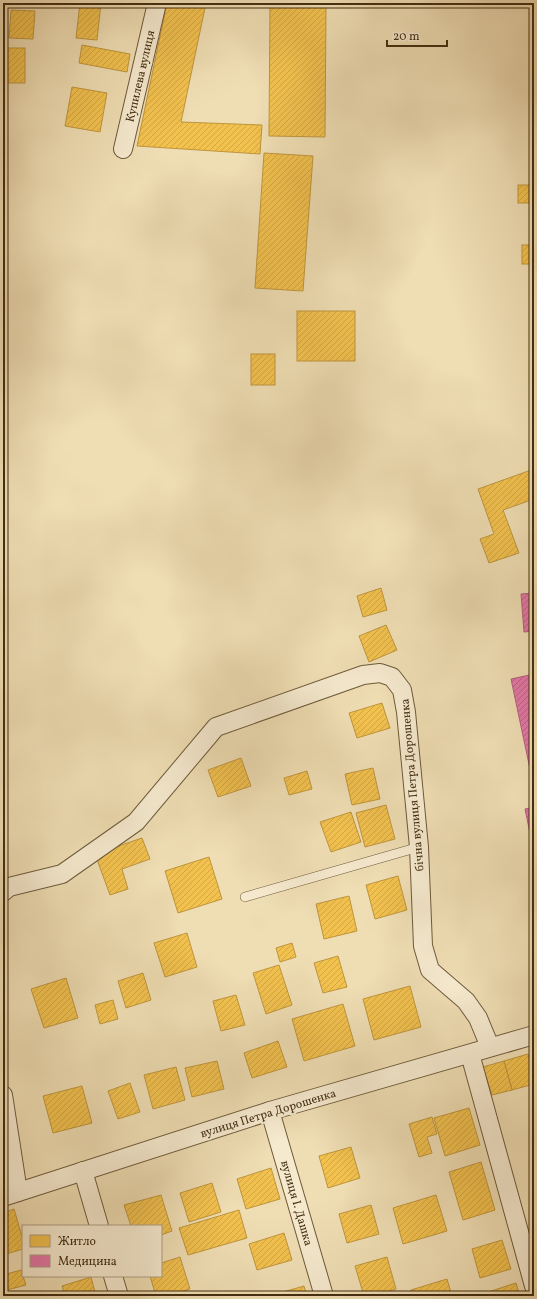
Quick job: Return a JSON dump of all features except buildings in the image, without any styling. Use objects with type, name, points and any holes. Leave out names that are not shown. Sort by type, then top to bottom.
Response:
[{"type":"street","name":"Купилева вулиця","points":[[123,149],[157,3]]},
{"type":"street","name":"бічна вулиця Петра Дорошенка","points":[[3,892],[10,887],[62,874],[136,822],[216,727],[363,675],[380,673],[392,677],[402,690],[406,712],[419,847],[423,946],[430,970],[466,1001],[478,1018],[490,1047]]},
{"type":"street","name":"вулиця Петра Дорошенка","points":[[10,1194],[270,1111],[534,1035]]},
{"type":"street","points":[[470,1054],[534,1286]]},
{"type":"street","points":[[3,1095],[10,1194]]},
{"type":"street","name":"вулиця І. Дашка","points":[[270,1111],[324,1296]]},
{"type":"street","points":[[83,1171],[99,1225]]},
{"type":"street","points":[[113,1277],[119,1296]]},
{"type":"lane","points":[[245,897],[419,847]]}]
